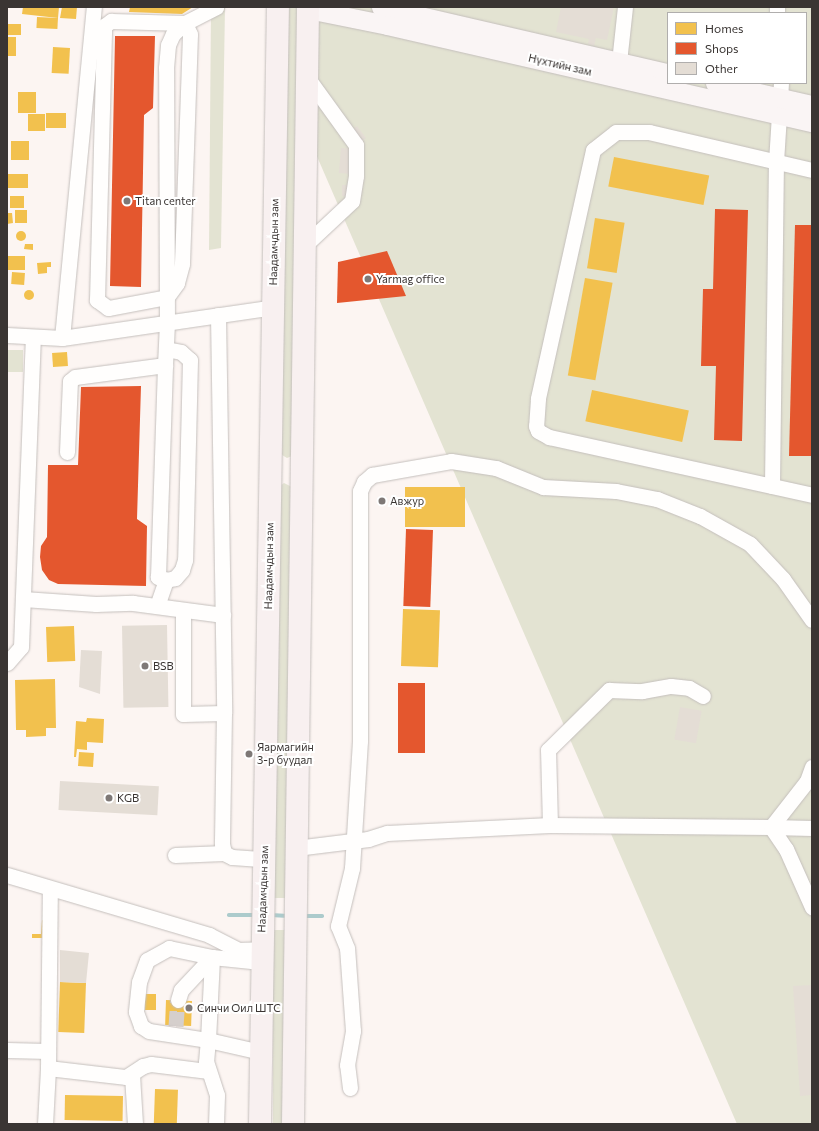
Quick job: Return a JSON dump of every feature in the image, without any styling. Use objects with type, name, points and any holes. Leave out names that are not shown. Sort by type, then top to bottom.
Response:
[{"type":"highway","name":"Наадамчдын зам","points":[[260,1124],[261,947],[264,859],[274,307],[278,7]]},
{"type":"highway","points":[[292,1124],[296,930],[295,899],[308,8]]},
{"type":"highway","points":[[270,471],[302,470]]},
{"type":"main road","name":"Нүхтийн зам","points":[[385,7],[667,73]]},
{"type":"main road","name":"Нүхтийн зам","points":[[308,8],[667,76]]},
{"type":"main road","name":"Нүхтийн зам","points":[[707,84],[781,98],[812,122]]},
{"type":"main road","name":"Нүхтийн зам","points":[[719,84],[812,105]]},
{"type":"street","points":[[62,338],[94,7]]},
{"type":"street","points":[[166,349],[181,352],[190,360],[185,560],[179,574],[166,580],[158,577],[165,365],[167,323],[166,68],[168,45],[173,34],[185,23],[216,7]]},
{"type":"street","points":[[619,62],[625,7]]},
{"type":"street","points":[[111,21],[185,23],[190,34],[182,264],[177,283],[166,297],[108,308],[97,300],[104,26],[111,21]]},
{"type":"street","points":[[305,246],[352,202],[356,176],[356,144],[307,77]]},
{"type":"street","points":[[772,486],[776,162],[781,98]]},
{"type":"street","points":[[812,170],[649,132],[616,132],[593,150],[538,399],[536,426],[538,431],[549,437],[812,495]]},
{"type":"street","points":[[7,335],[62,338],[274,307]]},
{"type":"street","points":[[218,315],[224,713],[222,844],[224,853]]},
{"type":"street","points":[[7,663],[21,647],[33,337]]},
{"type":"street","points":[[67,452],[70,381],[75,377],[165,365]]},
{"type":"street","points":[[350,1088],[347,1065],[353,1031],[347,948],[338,926],[352,868],[361,709],[360,491],[372,475],[451,461],[496,468],[544,487],[616,491],[658,499],[700,516],[750,544],[783,579],[812,620]]},
{"type":"street","points":[[157,606],[166,580]]},
{"type":"street","points":[[23,599],[157,606],[223,615]]},
{"type":"street","points":[[183,610],[183,714],[224,713]]},
{"type":"street","points":[[550,824],[548,750],[609,690],[642,691],[671,686],[689,688],[703,696]]},
{"type":"street","points":[[771,827],[807,781],[812,767]]},
{"type":"street","points":[[296,848],[368,839],[387,833],[550,824],[812,828]]},
{"type":"street","points":[[771,827],[786,849],[812,907]]},
{"type":"street","points":[[175,855],[224,853],[232,857],[264,859]]},
{"type":"street","points":[[7,875],[209,935],[238,950],[261,947]]},
{"type":"street","points":[[45,1124],[48,1068],[50,889]]},
{"type":"street","points":[[261,947],[212,957],[169,948],[147,960],[139,982],[136,1012],[141,1026],[149,1031],[175,1030],[208,1040],[261,1052]]},
{"type":"street","points":[[178,1000],[181,990],[212,957]]},
{"type":"street","points":[[212,957],[207,1071],[217,1095],[216,1124]]},
{"type":"street","points":[[7,1050],[48,1051]]},
{"type":"street","points":[[48,1068],[126,1077],[132,1076],[143,1066],[151,1064],[207,1071]]},
{"type":"street","points":[[132,1076],[136,1124]]},
{"type":"green space","points":[[211,7],[225,7],[221,248],[209,250]]},
{"type":"green space","points":[[287,7],[812,7],[812,1124],[737,1124],[299,115],[292,456],[287,458],[282,455]]},
{"type":"green space","points":[[7,350],[23,350],[23,372],[7,372]]},
{"type":"green space","points":[[284,483],[292,487],[286,898],[274,898],[280,486]]},
{"type":"green space","points":[[273,930],[285,930],[285,1124],[273,1124]]},
{"type":"building: Homes","points":[[23,7],[59,7],[58,18],[22,14]]},
{"type":"building: Homes","points":[[62,7],[77,7],[76,19],[60,18]]},
{"type":"building: Homes","points":[[130,7],[193,7],[182,14],[129,12]]},
{"type":"building: Homes","points":[[37,17],[58,18],[57,29],[36,28]]},
{"type":"building: Homes","points":[[8,24],[21,24],[21,35],[8,35]]},
{"type":"building: Homes","points":[[8,37],[16,37],[16,56],[8,56]]},
{"type":"building: Homes","points":[[53,47],[70,48],[69,74],[52,73]]},
{"type":"building: Homes","points":[[18,92],[36,92],[36,113],[18,113]]},
{"type":"building: Homes","points":[[46,113],[66,113],[66,128],[46,128]]},
{"type":"building: Homes","points":[[28,114],[45,114],[45,131],[28,131]]},
{"type":"building: Homes","points":[[11,141],[29,141],[29,160],[11,160]]},
{"type":"building: Homes","points":[[614,157],[709,176],[703,205],[608,186]]},
{"type":"building: Homes","points":[[8,174],[28,174],[28,188],[8,188]]},
{"type":"building: Homes","points":[[10,196],[24,196],[24,208],[10,208]]},
{"type":"building: Homes","points":[[15,210],[27,210],[27,223],[15,223]]},
{"type":"building: Homes","points":[[7,213],[12,213],[13,223],[7,224]]},
{"type":"building: Homes","points":[[595,218],[625,223],[617,273],[587,268]]},
{"type":"building: Homes","points":[[19,231],[23,231],[25,232],[25,240],[19,241],[16,238],[16,234]]},
{"type":"building: Homes","points":[[25,244],[33,244],[33,250],[24,249]]},
{"type":"building: Homes","points":[[7,256],[25,256],[25,270],[7,270]]},
{"type":"building: Homes","points":[[51,262],[51,267],[47,267],[47,273],[38,274],[37,263]]},
{"type":"building: Homes","points":[[12,272],[25,273],[24,285],[11,284]]},
{"type":"building: Homes","points":[[585,278],[613,283],[595,380],[568,375]]},
{"type":"building: Homes","points":[[27,290],[31,290],[33,291],[33,299],[27,300],[24,297],[24,293]]},
{"type":"building: Homes","points":[[67,352],[68,366],[53,367],[52,353]]},
{"type":"building: Homes","points":[[592,390],[689,411],[682,442],[585,421]]},
{"type":"building: Homes","points":[[405,487],[465,487],[465,527],[405,527]]},
{"type":"building: Homes","points":[[403,609],[440,610],[438,667],[401,666]]},
{"type":"building: Homes","points":[[74,626],[75,661],[47,662],[46,627]]},
{"type":"building: Homes","points":[[55,679],[56,728],[46,728],[46,736],[26,737],[26,730],[16,730],[15,680]]},
{"type":"building: Homes","points":[[87,718],[104,719],[103,743],[87,742],[87,750],[77,749],[76,757],[74,757],[76,721],[86,722]]},
{"type":"building: Homes","points":[[79,752],[94,753],[93,767],[78,766]]},
{"type":"building: Homes","points":[[42,920],[45,920],[45,938],[32,938],[32,934],[41,934]]},
{"type":"building: Homes","points":[[60,982],[86,983],[84,1033],[58,1032]]},
{"type":"building: Homes","points":[[145,994],[156,994],[156,1010],[145,1010]]},
{"type":"building: Homes","points":[[166,1000],[192,1001],[191,1026],[165,1025]]},
{"type":"building: Homes","points":[[155,1089],[178,1090],[177,1124],[154,1124]]},
{"type":"building: Homes","points":[[65,1095],[123,1096],[123,1121],[65,1120]]},
{"type":"building: Shops","name":"Titan center","points":[[115,36],[155,36],[153,108],[144,115],[141,287],[110,286]]},
{"type":"building: Shops","points":[[715,209],[748,210],[742,441],[714,440],[716,366],[701,366],[703,289],[713,289]]},
{"type":"building: Shops","points":[[795,225],[812,225],[812,456],[789,456]]},
{"type":"building: Shops","name":"Yarmag office","points":[[387,251],[406,296],[337,303],[338,262]]},
{"type":"building: Shops","points":[[141,386],[137,519],[147,526],[146,586],[58,584],[49,580],[42,570],[40,557],[41,546],[47,537],[48,465],[78,465],[81,387]]},
{"type":"building: Shops","points":[[406,529],[433,530],[430,607],[403,606]]},
{"type":"building: Shops","points":[[398,683],[425,683],[425,753],[398,753]]},
{"type":"building: Other","points":[[561,7],[614,7],[607,40],[596,38],[594,46],[588,44],[589,39],[556,32]]},
{"type":"building: Other","points":[[357,126],[366,138],[359,143],[350,131]]},
{"type":"building: Other","points":[[341,148],[353,149],[351,174],[339,173]]},
{"type":"building: Other","points":[[342,185],[352,185],[352,196],[342,196]]},
{"type":"building: Other","name":"BSB","points":[[167,625],[168,707],[123,708],[122,626]]},
{"type":"building: Other","points":[[81,650],[102,651],[100,694],[79,687]]},
{"type":"building: Other","points":[[680,707],[702,711],[696,743],[674,739]]},
{"type":"building: Other","name":"KGB","points":[[60,781],[159,786],[157,815],[58,810]]},
{"type":"building: Other","points":[[60,950],[89,953],[86,983],[60,982]]},
{"type":"building: Other","points":[[812,985],[812,1095],[800,1096],[793,986]]},
{"type":"waterway","points":[[229,915],[256,915]]},
{"type":"waterway","points":[[271,915],[288,916]]},
{"type":"waterway","points":[[303,916],[322,916]]},
{"type":"tunnel","points":[[176,1026],[178,1000]]},
{"type":"place","name":"Titan center","points":[[127,201]]},
{"type":"place","name":"Yarmag office","points":[[368,279]]},
{"type":"place","name":"Авжур","points":[[382,501]]},
{"type":"place","name":"BSB","points":[[145,666]]},
{"type":"place","name":"Яармагийн 3-р буудал","points":[[249,754]]},
{"type":"place","name":"KGB","points":[[109,798]]},
{"type":"place","name":"Синчи Оил ШТС","points":[[189,1008]]}]
